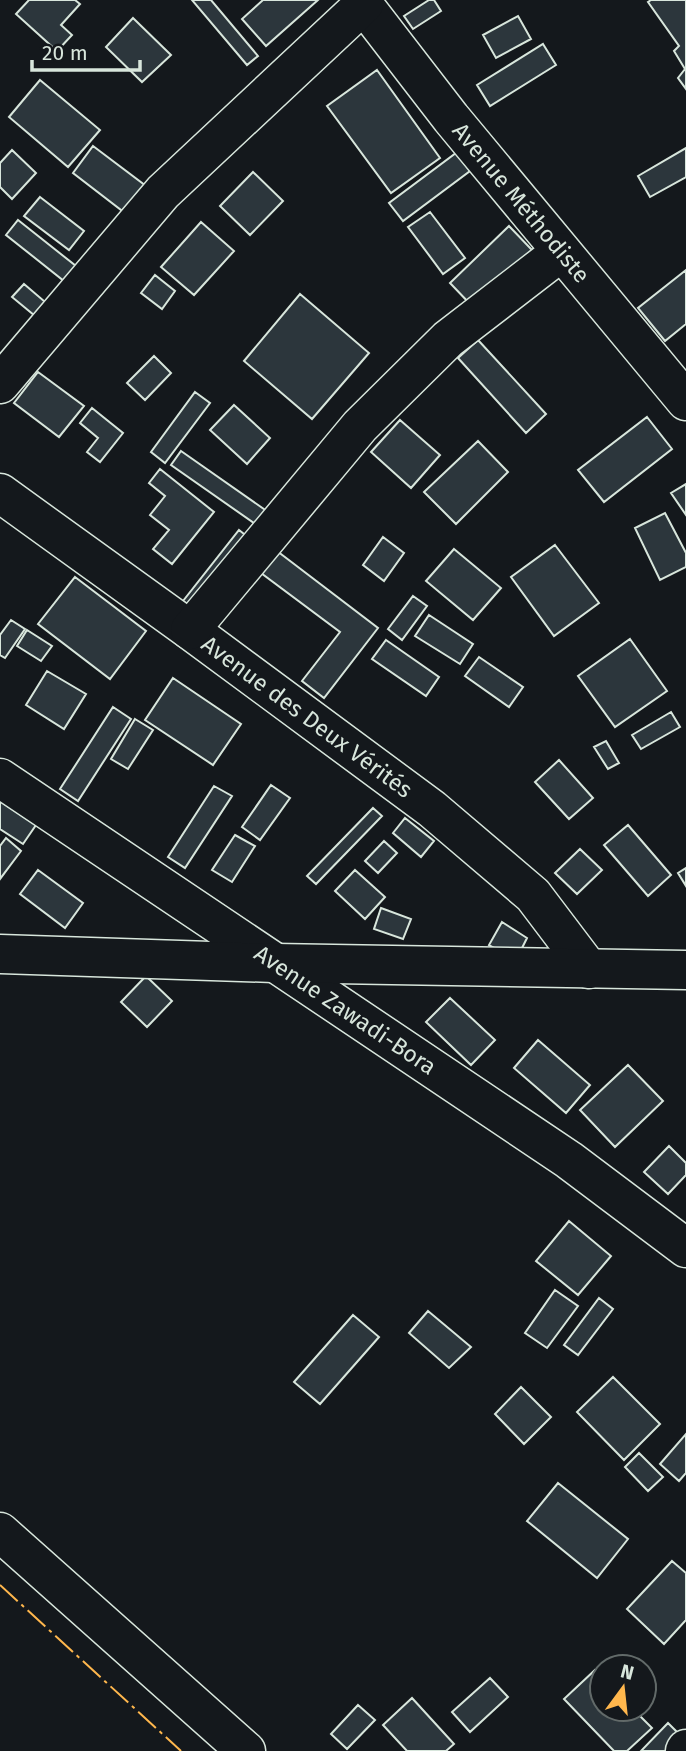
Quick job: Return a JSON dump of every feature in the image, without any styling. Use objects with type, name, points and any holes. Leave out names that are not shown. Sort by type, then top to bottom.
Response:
[{"type":"street","name":"Avenue Méthodiste","points":[[362,2],[451,118],[686,401]]},
{"type":"street","points":[[0,384],[163,192],[362,2]]},
{"type":"street","points":[[190,630],[360,426],[448,339],[561,252]]},
{"type":"street","name":"Avenue des Deux Vérités","points":[[0,493],[442,817],[533,895],[589,969]]},
{"type":"street","name":"Avenue Zawadi-Bora","points":[[0,778],[569,1160],[686,1248]]},
{"type":"street","points":[[0,954],[274,963],[686,970]]},
{"type":"street","points":[[0,1532],[246,1751]]},
{"type":"building","points":[[29,0],[75,0],[80,4],[61,25],[72,35],[57,51],[16,14]]},
{"type":"building","points":[[192,0],[211,0],[258,56],[247,65]]},
{"type":"building","points":[[263,0],[318,0],[266,46],[242,19]]},
{"type":"building","points":[[429,0],[434,0],[441,11],[413,29],[404,16]]},
{"type":"building","points":[[686,0],[686,89],[678,78],[685,69],[674,51],[679,46],[648,2]]},
{"type":"building","points":[[518,16],[531,39],[496,58],[483,35]]},
{"type":"building","points":[[133,18],[171,55],[142,82],[106,47]]},
{"type":"building","points":[[543,44],[556,65],[490,106],[477,85]]},
{"type":"building","points":[[377,70],[440,158],[391,193],[327,106]]},
{"type":"building","points":[[40,80],[100,130],[68,167],[9,117]]},
{"type":"building","points":[[93,146],[146,186],[125,213],[73,173]]},
{"type":"building","points":[[686,148],[686,177],[650,197],[638,176]]},
{"type":"building","points":[[12,150],[36,173],[12,199],[0,187],[0,163]]},
{"type":"building","points":[[456,153],[470,171],[403,221],[389,203]]},
{"type":"building","points":[[253,172],[283,201],[250,235],[220,206]]},
{"type":"building","points":[[40,197],[84,231],[69,250],[24,216]]},
{"type":"building","points":[[430,212],[465,258],[443,274],[408,227]]},
{"type":"building","points":[[18,220],[81,270],[69,285],[6,235]]},
{"type":"building","points":[[201,222],[234,251],[194,295],[161,267]]},
{"type":"building","points":[[509,226],[532,250],[472,306],[450,283]]},
{"type":"building","points":[[686,270],[686,324],[665,341],[638,308]]},
{"type":"building","points":[[155,275],[175,291],[162,309],[141,293]]},
{"type":"building","points":[[24,284],[51,307],[40,320],[12,297]]},
{"type":"building","points":[[300,294],[369,353],[312,419],[244,361]]},
{"type":"building","points":[[478,340],[546,414],[526,433],[458,358]]},
{"type":"building","points":[[154,356],[171,373],[145,400],[127,383]]},
{"type":"building","points":[[38,372],[84,406],[59,437],[14,403]]},
{"type":"building","points":[[195,392],[210,403],[165,463],[151,452]]},
{"type":"building","points":[[234,405],[270,438],[247,464],[210,430]]},
{"type":"building","points":[[92,408],[123,433],[100,462],[87,452],[98,438],[80,423]]},
{"type":"building","points":[[647,417],[672,449],[604,502],[578,470]]},
{"type":"building","points":[[400,420],[440,455],[411,488],[371,452]]},
{"type":"building","points":[[478,441],[508,472],[456,524],[424,492]]},
{"type":"building","points":[[181,451],[271,514],[261,528],[171,465]]},
{"type":"building","points":[[160,469],[214,512],[172,564],[153,549],[169,530],[150,515],[165,496],[149,483]]},
{"type":"building","points":[[686,484],[686,515],[671,493]]},
{"type":"building","points":[[665,513],[686,553],[686,567],[660,580],[635,528]]},
{"type":"building","points":[[239,530],[254,542],[198,613],[183,601]]},
{"type":"building","points":[[383,537],[404,553],[384,581],[363,565]]},
{"type":"building","points":[[555,545],[599,603],[554,636],[511,577]]},
{"type":"building","points":[[454,549],[501,588],[473,620],[426,581]]},
{"type":"building","points":[[277,551],[378,628],[324,698],[302,681],[340,632],[261,573]]},
{"type":"building","points":[[75,577],[146,631],[110,679],[38,624]]},
{"type":"building","points":[[413,596],[427,606],[402,640],[388,629]]},
{"type":"building","points":[[429,615],[473,644],[460,664],[415,636]]},
{"type":"building","points":[[11,620],[25,629],[5,658],[0,655],[0,635]]},
{"type":"building","points":[[27,630],[52,646],[41,661],[17,646]]},
{"type":"building","points":[[630,639],[667,691],[615,727],[578,676]]},
{"type":"building","points":[[386,640],[439,677],[426,696],[372,659]]},
{"type":"building","points":[[479,657],[523,687],[509,707],[465,676]]},
{"type":"building","points":[[47,671],[86,694],[64,729],[26,705]]},
{"type":"building","points":[[173,678],[241,724],[213,765],[145,720]]},
{"type":"building","points":[[113,707],[131,719],[78,801],[60,789]]},
{"type":"building","points":[[671,712],[680,727],[641,749],[632,735]]},
{"type":"building","points":[[135,719],[153,730],[128,769],[111,759]]},
{"type":"building","points":[[606,741],[619,763],[608,769],[594,747]]},
{"type":"building","points":[[559,760],[593,798],[569,819],[535,782]]},
{"type":"building","points":[[271,785],[290,798],[260,840],[242,827]]},
{"type":"building","points":[[214,786],[232,796],[185,868],[168,857]]},
{"type":"building","points":[[0,801],[36,825],[23,844],[0,829]]},
{"type":"building","points":[[373,808],[382,816],[316,884],[307,876]]},
{"type":"building","points":[[405,818],[434,841],[421,857],[393,833]]},
{"type":"building","points":[[628,825],[671,875],[648,896],[604,845]]},
{"type":"building","points":[[235,835],[255,846],[232,882],[212,870]]},
{"type":"building","points":[[6,838],[21,851],[0,879],[0,846]]},
{"type":"building","points":[[384,841],[397,853],[378,873],[365,861]]},
{"type":"building","points":[[580,849],[602,870],[577,894],[555,873]]},
{"type":"building","points":[[686,868],[686,886],[678,873]]},
{"type":"building","points":[[38,870],[83,903],[65,928],[20,894]]},
{"type":"building","points":[[355,870],[385,897],[365,919],[335,891]]},
{"type":"building","points":[[381,908],[411,919],[403,939],[374,929]]},
{"type":"building","points":[[502,922],[527,938],[516,960],[489,945]]},
{"type":"building","points":[[146,976],[172,1001],[147,1027],[121,1002]]},
{"type":"building","points":[[450,998],[495,1040],[471,1065],[426,1022]]},
{"type":"building","points":[[538,1040],[590,1085],[566,1113],[514,1068]]},
{"type":"building","points":[[628,1065],[663,1101],[615,1147],[580,1110]]},
{"type":"building","points":[[669,1146],[686,1163],[686,1175],[668,1194],[644,1172]]},
{"type":"building","points":[[569,1221],[611,1256],[578,1295],[536,1261]]},
{"type":"building","points":[[555,1290],[578,1306],[547,1348],[525,1333]]},
{"type":"building","points":[[599,1298],[613,1309],[578,1355],[564,1345]]},
{"type":"building","points":[[428,1311],[471,1347],[449,1368],[409,1333]]},
{"type":"building","points":[[353,1315],[379,1337],[320,1404],[294,1382]]},
{"type":"building","points":[[613,1377],[660,1424],[624,1460],[577,1412]]},
{"type":"building","points":[[521,1387],[551,1417],[524,1444],[495,1414]]},
{"type":"building","points":[[686,1434],[686,1473],[679,1481],[660,1464]]},
{"type":"building","points":[[639,1453],[663,1477],[648,1491],[625,1467]]},
{"type":"building","points":[[558,1483],[628,1539],[597,1578],[527,1521]]},
{"type":"building","points":[[672,1561],[686,1573],[686,1620],[664,1644],[627,1609]]},
{"type":"building","points":[[588,1677],[588,1723],[647,1723],[652,1728],[627,1751],[614,1751],[564,1699]]},
{"type":"building","points":[[490,1678],[508,1697],[470,1732],[452,1712]]},
{"type":"building","points":[[412,1698],[454,1744],[446,1751],[407,1751],[383,1725]]},
{"type":"building","points":[[358,1705],[375,1720],[347,1749],[331,1734]]},
{"type":"building","points":[[668,1723],[686,1741],[682,1751],[641,1751]]},
{"type":"power","points":[[0,1585],[181,1751]]}]
